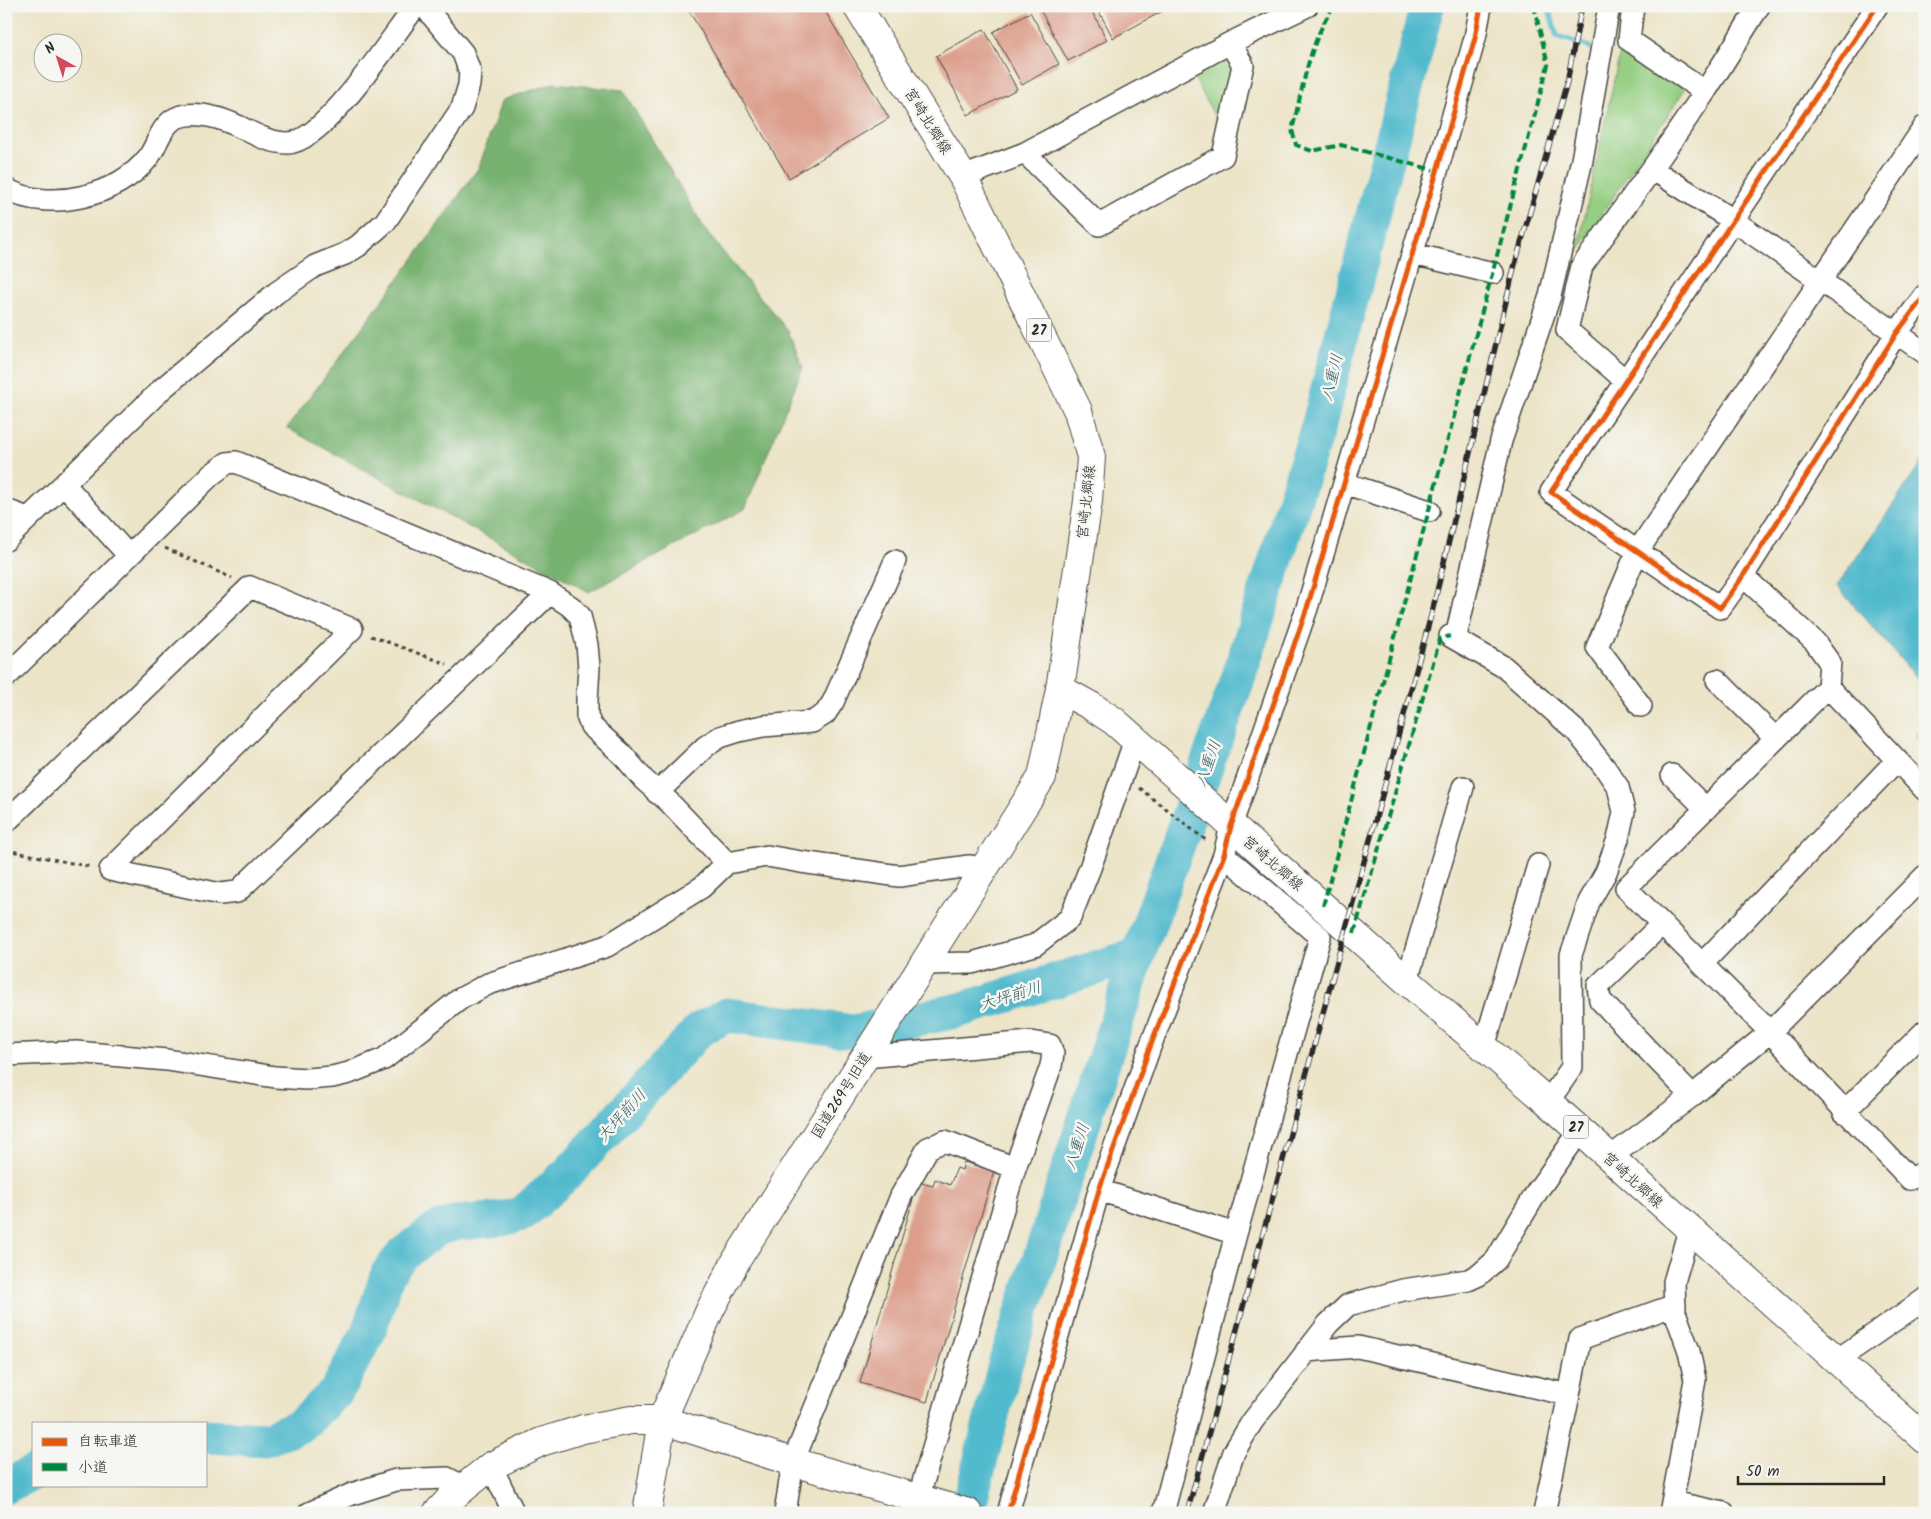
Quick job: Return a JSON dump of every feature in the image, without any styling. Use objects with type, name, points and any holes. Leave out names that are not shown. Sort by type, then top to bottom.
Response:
[{"type":"main road","name":"宮崎北郷線","points":[[857,6],[963,177],[1078,410],[1091,457],[1088,501],[1060,689],[1114,721],[1407,981],[1548,1102],[1925,1439]]},
{"type":"main road","name":"国道269号旧道","points":[[646,1513],[662,1420],[710,1310],[737,1259],[1042,777],[1060,689]]},
{"type":"main road","points":[[437,1513],[464,1487],[490,1466],[541,1442],[583,1429],[631,1420],[662,1420],[920,1504],[968,1513]]},
{"type":"street","points":[[6,189],[44,200],[77,198],[94,194],[125,178],[140,166],[149,157],[162,132],[170,122],[175,118],[187,115],[215,117],[264,139],[290,143],[319,127],[352,94],[416,6]]},
{"type":"street","points":[[6,540],[162,388],[276,293],[316,266],[345,254],[358,246],[385,222],[462,108],[469,86],[470,72],[463,53],[424,6]]},
{"type":"street","points":[[963,177],[1025,153],[1230,43],[1307,6]]},
{"type":"street","points":[[1008,1513],[1099,1190],[1150,1047],[1224,855],[1228,822],[1307,608],[1475,38],[1481,6]]},
{"type":"street","points":[[1548,1102],[1572,1067],[1571,954],[1589,902],[1606,872],[1618,839],[1624,812],[1618,787],[1606,768],[1576,731],[1504,667],[1450,636],[1457,632],[1501,442],[1550,296],[1582,160],[1609,6]]},
{"type":"street","points":[[1633,6],[1629,40],[1705,92]]},
{"type":"street","points":[[1626,381],[1567,330],[1582,266],[1705,92],[1759,6]]},
{"type":"street","points":[[1877,6],[1551,492],[1720,608],[1743,576],[1896,334],[1925,295]]},
{"type":"street","points":[[1025,153],[1099,225],[1223,156],[1243,65],[1230,43]]},
{"type":"street","points":[[1641,706],[1597,647],[1637,552],[1925,126]]},
{"type":"street","points":[[1652,169],[1734,221],[1925,353]]},
{"type":"street","points":[[1412,254],[1493,273]]},
{"type":"street","points":[[6,676],[211,474],[227,463],[236,462],[550,592],[570,606],[580,616],[587,645],[587,708],[591,726],[622,754],[726,863]]},
{"type":"street","points":[[1344,483],[1429,511]]},
{"type":"street","points":[[64,484],[129,556]]},
{"type":"street","points":[[6,510],[28,518]]},
{"type":"street","points":[[658,793],[706,746],[720,737],[763,726],[812,722],[825,714],[833,702],[895,561]]},
{"type":"street","points":[[1743,576],[1815,642],[1830,662],[1828,687],[1626,888],[1770,1032],[1844,1112],[1910,1179],[1925,1172]]},
{"type":"street","points":[[6,822],[250,587],[352,628],[110,870]]},
{"type":"street","points":[[110,870],[220,894],[237,892],[550,592]]},
{"type":"street","points":[[1717,680],[1776,739]]},
{"type":"street","points":[[1828,687],[1925,790]]},
{"type":"street","points":[[924,964],[972,963],[1035,945],[1070,918],[1123,775],[1141,745]]},
{"type":"street","points":[[1702,964],[1897,760]]},
{"type":"street","points":[[1672,775],[1706,809]]},
{"type":"street","points":[[1407,981],[1462,787]]},
{"type":"street","points":[[1163,1513],[1236,1234],[1320,937],[1224,855]]},
{"type":"street","points":[[6,1055],[76,1052],[167,1060],[275,1077],[307,1079],[349,1073],[384,1059],[460,999],[488,984],[607,946],[702,887],[726,863],[767,856],[899,876],[969,866],[983,868]]},
{"type":"street","points":[[1484,1047],[1538,865]]},
{"type":"street","points":[[1609,1158],[1692,1096],[1770,1032],[1925,876]]},
{"type":"street","points":[[1662,924],[1598,986],[1600,1000],[1692,1096]]},
{"type":"street","points":[[1844,1112],[1925,1031]]},
{"type":"street","points":[[869,1050],[1031,1042],[1050,1045],[1053,1054],[1051,1066],[1015,1168],[920,1504]]},
{"type":"street","points":[[1214,1513],[1234,1452],[1252,1422],[1328,1324],[1348,1305],[1403,1290],[1468,1280],[1479,1275],[1496,1260],[1538,1190],[1580,1131]]},
{"type":"street","points":[[785,1513],[793,1462],[901,1196],[928,1148],[945,1141],[1015,1168]]},
{"type":"street","points":[[1099,1190],[1236,1234]]},
{"type":"street","points":[[1689,1230],[1674,1282],[1674,1304],[1689,1351],[1695,1380],[1670,1507],[1724,1513]]},
{"type":"street","points":[[1837,1360],[1925,1299]]},
{"type":"street","points":[[1544,1513],[1580,1339],[1674,1304]]},
{"type":"street","points":[[1306,1351],[1358,1347],[1569,1395]]},
{"type":"street","points":[[490,1466],[514,1513]]},
{"type":"street","points":[[309,1513],[352,1494],[396,1480],[447,1478],[464,1487]]},
{"type":"path","points":[[146,539],[250,587]]},
{"type":"path","points":[[352,628],[468,672]]},
{"type":"path","points":[[1123,775],[1224,855]]},
{"type":"path","points":[[6,850],[110,870]]},
{"type":"green space","points":[[1621,48],[1685,89],[1577,252]]},
{"type":"green space","points":[[1220,55],[1231,60],[1234,69],[1221,128],[1190,70]]},
{"type":"green space","points":[[554,83],[623,90],[706,231],[788,331],[803,367],[745,509],[589,592],[287,428],[414,258],[479,167],[502,100]]},
{"type":"green space","points":[[1925,723],[1925,748],[1914,736]]},
{"type":"water","points":[[1925,458],[1925,679],[1918,679],[1837,586]]},
{"type":"building","points":[[686,6],[822,6],[889,118],[789,178]]},
{"type":"building","points":[[1038,6],[1089,6],[1107,40],[1068,61]]},
{"type":"building","points":[[1096,6],[1172,6],[1113,38]]},
{"type":"building","points":[[1030,12],[1059,64],[1022,85],[993,32]]},
{"type":"building","points":[[984,29],[1017,89],[968,115],[936,56]]},
{"type":"building","points":[[964,1162],[994,1171],[927,1402],[860,1383],[918,1182],[933,1186],[935,1179],[950,1185],[957,1168],[962,1170]]},
{"type":"waterway","name":"八重川","points":[[967,1513],[1005,1365],[1138,955],[1239,676],[1320,420],[1427,6]]},
{"type":"waterway","points":[[1548,6],[1557,36],[1590,47]]},
{"type":"waterway","name":"大坪前川","points":[[208,1436],[266,1439],[300,1426],[336,1392],[368,1333],[388,1273],[403,1254],[437,1229],[456,1223],[502,1219],[522,1214],[568,1173],[699,1030],[727,1015],[854,1032],[960,1010],[1138,955]]},
{"type":"waterway","name":"大坪前川","points":[[6,1486],[32,1473]]},
{"type":"railway","points":[[1187,1513],[1433,608],[1514,268],[1567,82],[1582,6]]},
{"type":"marked path","points":[[1334,6],[1318,35],[1308,66],[1292,130],[1296,145],[1312,151],[1341,145],[1437,171]]},
{"type":"marked path","points":[[1323,906],[1548,65],[1534,6]]},
{"type":"marked path","points":[[1354,933],[1440,639],[1450,636]]},
{"type":"cycle path","points":[[1008,1513],[1099,1190],[1150,1047],[1224,855],[1231,826],[1307,608],[1437,171],[1475,38],[1481,6]]},
{"type":"cycle path","points":[[1877,6],[1551,492],[1720,608],[1743,576],[1896,334],[1925,295]]}]
